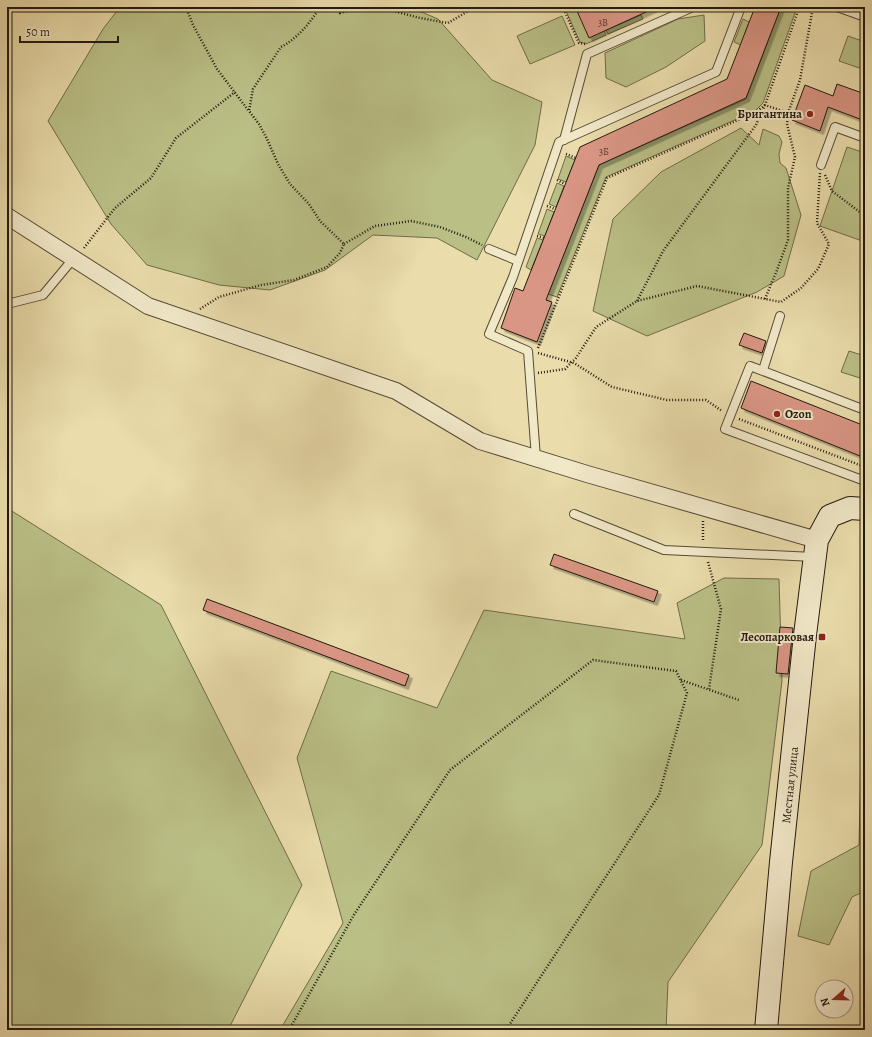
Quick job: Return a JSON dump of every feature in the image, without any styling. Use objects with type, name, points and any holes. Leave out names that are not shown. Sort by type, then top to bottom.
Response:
[{"type":"main road","points":[[816,549],[830,516],[850,508],[865,509]]},
{"type":"main road","name":"Местная улица","points":[[766,1030],[781,862],[816,549]]},
{"type":"street","points":[[7,216],[148,306],[396,391],[480,441],[701,507],[816,549]]},
{"type":"lane","points":[[564,140],[587,54],[693,7]]},
{"type":"lane","points":[[536,458],[528,351],[489,334],[518,262],[559,142],[716,72],[741,7]]},
{"type":"lane","points":[[838,7],[865,17]]},
{"type":"lane","points":[[820,165],[835,127],[865,138]]},
{"type":"lane","points":[[488,249],[518,262]]},
{"type":"lane","points":[[7,304],[43,295],[74,259]]},
{"type":"lane","points":[[763,370],[780,316]]},
{"type":"lane","points":[[865,410],[750,366],[724,429],[865,481]]},
{"type":"lane","points":[[574,514],[664,550],[706,553],[816,549]]},
{"type":"path","points":[[186,7],[193,25],[216,69],[259,124],[278,164],[290,184],[308,204],[320,221],[344,244]]},
{"type":"path","points":[[249,110],[253,89],[281,47],[288,43],[308,25],[320,7]]},
{"type":"path","points":[[338,7],[340,13],[361,7]]},
{"type":"path","points":[[378,7],[420,18],[448,23],[473,8]]},
{"type":"path","points":[[566,7],[564,10],[579,43],[586,44]]},
{"type":"path","points":[[637,301],[663,251],[756,124],[800,8],[795,7]]},
{"type":"path","points":[[765,299],[788,240],[788,188],[795,157],[787,124],[788,113],[800,80],[814,7]]},
{"type":"path","points":[[74,259],[115,208],[151,178],[176,138],[234,92]]},
{"type":"path","points":[[764,104],[788,113]]},
{"type":"path","points":[[764,104],[756,112],[607,178],[536,353],[572,362],[612,387],[668,400],[706,400],[730,415],[865,467]]},
{"type":"path","points":[[563,161],[567,150]]},
{"type":"path","points":[[566,154],[576,158]]},
{"type":"path","points":[[530,374],[564,369],[576,358],[596,327],[637,301],[697,286],[781,302],[801,288],[818,270],[829,244],[817,223],[820,165]]},
{"type":"path","points":[[820,165],[832,191],[865,216]]},
{"type":"path","points":[[554,186],[559,173]]},
{"type":"path","points":[[556,180],[566,184]]},
{"type":"path","points":[[549,200],[547,206],[555,209]]},
{"type":"path","points":[[191,321],[195,312],[219,297],[261,285],[294,280],[327,267],[340,253],[344,244],[375,226],[410,220],[440,227],[466,237],[488,249]]},
{"type":"path","points":[[534,242],[536,235],[544,238]]},
{"type":"path","points":[[701,507],[703,544],[721,609],[709,689]]},
{"type":"path","points":[[289,1030],[355,913],[450,770],[593,660],[676,671],[687,693],[659,795],[506,1030]]},
{"type":"path","points":[[680,679],[739,700]]},
{"type":"green space","points":[[120,7],[410,7],[438,19],[492,80],[542,102],[535,145],[477,260],[437,238],[373,235],[325,270],[270,290],[219,285],[147,265],[111,224],[48,121],[103,29]]},
{"type":"green space","points":[[574,7],[586,7],[577,11],[604,31],[606,35],[586,44],[580,42],[566,11]]},
{"type":"green space","points":[[781,7],[796,10],[763,103],[755,111],[606,177],[557,297],[548,294],[599,165],[746,99]]},
{"type":"green space","points":[[641,15],[643,19],[608,34],[606,30]]},
{"type":"green space","points":[[704,15],[705,41],[666,67],[626,87],[606,78],[605,53],[678,19]]},
{"type":"green space","points":[[562,16],[575,45],[530,64],[517,36]]},
{"type":"green space","points":[[743,19],[749,22],[741,45],[734,42]]},
{"type":"green space","points":[[848,36],[865,42],[865,70],[839,61]]},
{"type":"green space","points":[[741,128],[759,145],[763,129],[779,136],[782,142],[779,154],[780,163],[786,168],[801,215],[784,276],[757,292],[647,336],[593,311],[613,219],[661,172]]},
{"type":"green space","points":[[847,147],[865,153],[865,242],[820,226]]},
{"type":"green space","points":[[566,156],[575,160],[566,182],[558,179]]},
{"type":"green space","points":[[557,183],[564,186],[556,207],[549,204]]},
{"type":"green space","points":[[547,209],[554,212],[545,236],[538,234]]},
{"type":"green space","points":[[537,238],[543,240],[531,270],[526,267]]},
{"type":"green space","points":[[849,351],[865,356],[865,365],[860,378],[841,372]]},
{"type":"green space","points":[[7,508],[161,605],[302,885],[228,1030],[7,1030]]},
{"type":"green space","points":[[724,578],[779,579],[782,681],[762,845],[668,982],[666,1030],[280,1030],[343,923],[297,758],[331,671],[437,708],[484,610],[685,639],[677,603]]},
{"type":"green space","points":[[865,747],[865,891],[852,897],[829,945],[798,936],[811,871],[859,845],[861,755]]},
{"type":"building","points":[[586,7],[657,7],[589,38],[577,11]]},
{"type":"building","points":[[755,7],[781,7],[746,98],[599,165],[546,300],[552,302],[537,342],[501,328],[515,288],[523,291],[580,147],[727,79]]},
{"type":"building","points":[[837,84],[865,94],[865,121],[828,107],[820,131],[792,120],[805,85],[833,96]]},
{"type":"building","points":[[744,333],[766,341],[762,353],[739,345]]},
{"type":"building","points":[[751,381],[865,426],[865,458],[741,408]]},
{"type":"building","points":[[554,554],[658,591],[654,602],[550,565]]},
{"type":"building","points":[[207,599],[409,675],[405,686],[203,610]]},
{"type":"building","points":[[780,627],[793,628],[788,674],[776,673]]},
{"type":"place","name":"Бригантина","points":[[810,114]]},
{"type":"place","name":"Ozon","points":[[777,414]]},
{"type":"place","name":"Лесопарковая","points":[[822,637]]}]
